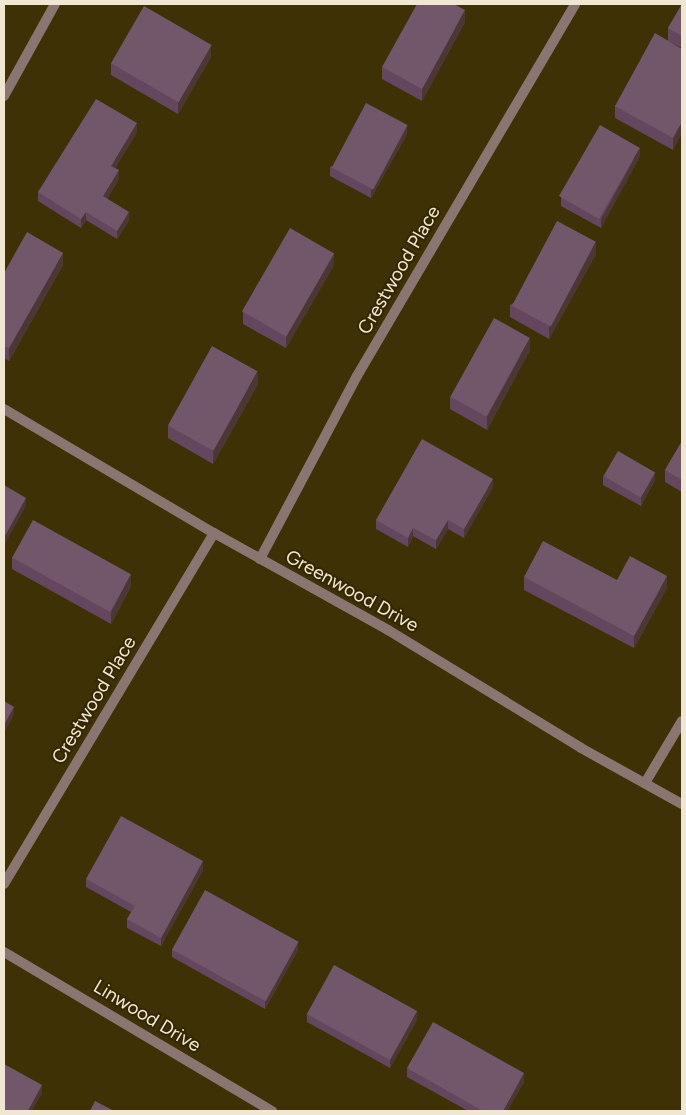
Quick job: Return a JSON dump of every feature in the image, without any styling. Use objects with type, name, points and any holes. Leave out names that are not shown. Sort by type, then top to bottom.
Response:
[{"type":"street","points":[[4,96],[55,4]]},
{"type":"street","name":"Crestwood Place","points":[[260,559],[357,376],[574,4]]},
{"type":"street","name":"Greenwood Drive","points":[[4,409],[214,534],[388,630],[682,804]]},
{"type":"street","name":"Crestwood Place","points":[[4,884],[214,534]]},
{"type":"street","points":[[645,783],[682,721]]},
{"type":"street","name":"Linwood Drive","points":[[4,952],[272,1111]]},
{"type":"building","points":[[417,4],[454,4],[465,10],[422,89],[382,67]]},
{"type":"building","points":[[682,4],[682,36],[668,28]]},
{"type":"building","points":[[144,6],[212,45],[179,102],[111,63]]},
{"type":"building","points":[[655,33],[682,49],[682,122],[673,138],[615,106]]},
{"type":"building","points":[[96,99],[137,123],[111,166],[119,170],[103,196],[129,212],[117,231],[86,212],[81,219],[38,192]]},
{"type":"building","points":[[366,103],[407,125],[373,190],[332,167]]},
{"type":"building","points":[[600,125],[640,148],[599,219],[559,196]]},
{"type":"building","points":[[557,221],[596,242],[551,326],[512,306]]},
{"type":"building","points":[[290,228],[334,254],[286,337],[242,311]]},
{"type":"building","points":[[27,232],[63,253],[9,348],[4,346],[4,273]]},
{"type":"building","points":[[494,318],[530,338],[486,417],[450,397]]},
{"type":"building","points":[[212,346],[257,371],[213,451],[168,426]]},
{"type":"building","points":[[422,439],[493,479],[464,529],[448,520],[436,540],[413,528],[408,538],[376,520]]},
{"type":"building","points":[[682,441],[682,480],[665,470]]},
{"type":"building","points":[[618,451],[655,472],[641,498],[604,476]]},
{"type":"building","points":[[4,485],[26,498],[4,538]]},
{"type":"building","points":[[33,520],[131,574],[110,612],[12,558]]},
{"type":"building","points":[[543,541],[617,580],[630,556],[667,576],[634,636],[524,577]]},
{"type":"building","points":[[4,701],[14,707],[4,725]]},
{"type":"building","points":[[121,816],[203,861],[161,938],[127,919],[135,906],[86,879]]},
{"type":"building","points":[[205,890],[299,942],[266,1001],[172,949]]},
{"type":"building","points":[[334,965],[417,1011],[390,1060],[307,1014]]},
{"type":"building","points":[[433,1022],[524,1073],[503,1111],[483,1111],[407,1068]]},
{"type":"building","points":[[4,1064],[42,1085],[28,1111],[4,1110]]},
{"type":"building","points":[[95,1101],[114,1111],[90,1111]]}]
